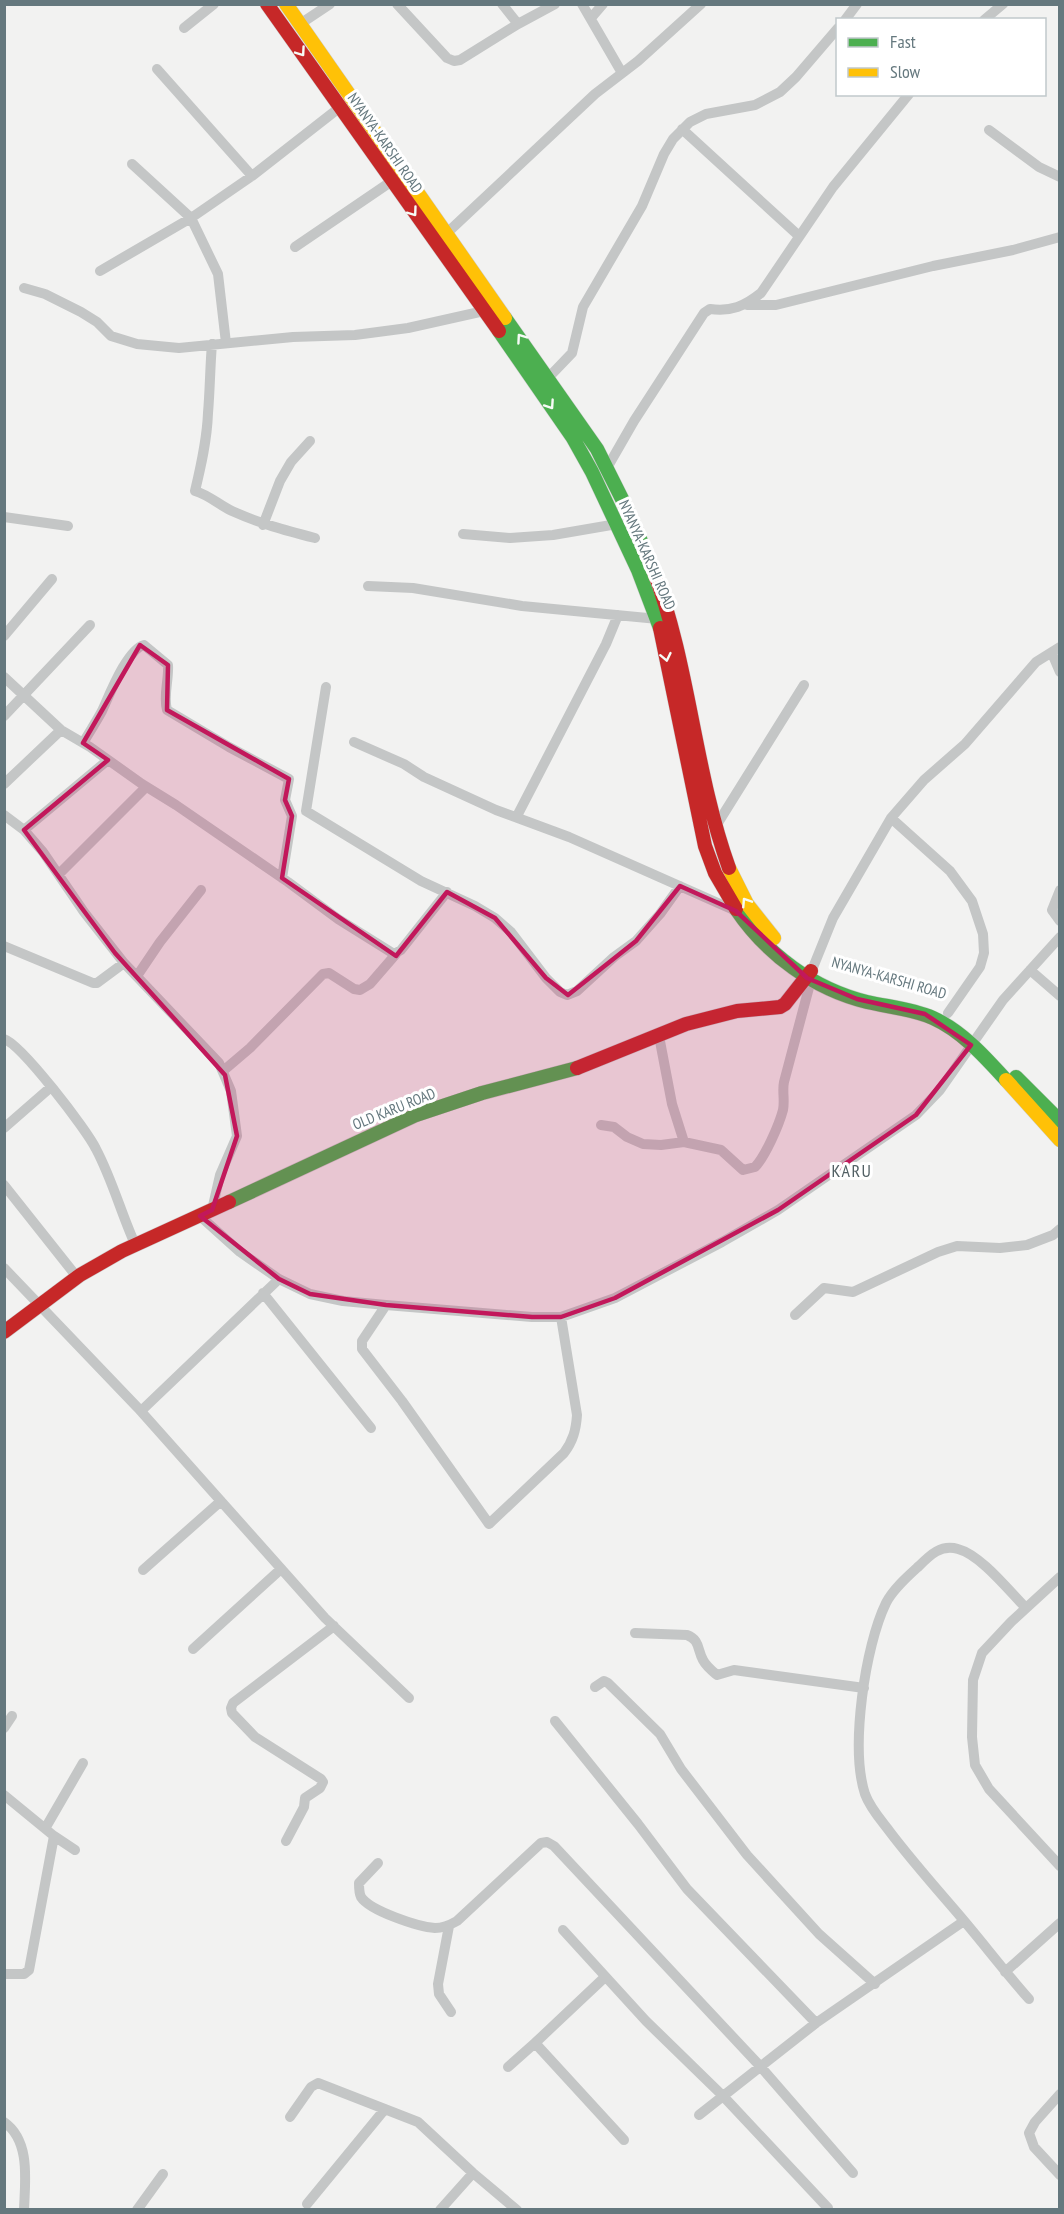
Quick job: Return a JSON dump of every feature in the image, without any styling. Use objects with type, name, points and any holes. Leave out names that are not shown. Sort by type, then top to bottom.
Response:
[{"type":"main road","name":"NYANYA-KARSHI ROAD","points":[[267,4],[484,311],[597,449],[628,510],[652,565],[668,612],[681,660],[723,858],[737,890],[775,938],[810,976],[902,997],[948,1013],[1059,1140]]},
{"type":"main road","name":"NYANYA-KARSHI ROAD","points":[[286,4],[447,233],[542,380],[617,524],[658,619],[705,846],[713,870],[736,911],[751,930],[789,966],[810,976],[830,990],[857,999],[925,1014],[974,1041],[1059,1121]]},
{"type":"main road","name":"OLD KARU ROAD","points":[[4,1332],[77,1277],[135,1244],[416,1115],[482,1093],[585,1066],[686,1024],[737,1011],[780,1007],[810,976]]},
{"type":"street","points":[[183,27],[214,4]]},
{"type":"street","points":[[300,24],[330,4]]},
{"type":"street","points":[[396,4],[447,58],[454,61],[460,60],[555,4]]},
{"type":"street","points":[[502,4],[518,24]]},
{"type":"street","points":[[582,4],[622,73]]},
{"type":"street","points":[[591,18],[603,4]]},
{"type":"street","points":[[447,233],[595,94],[701,4]]},
{"type":"street","points":[[986,18],[1003,4]]},
{"type":"street","points":[[846,18],[856,5]]},
{"type":"street","points":[[542,380],[572,353],[583,307],[642,206],[664,153],[682,129],[706,114],[755,105],[780,92],[796,77],[836,29]]},
{"type":"street","points":[[156,69],[252,176]]},
{"type":"street","points":[[747,304],[761,293],[833,187],[907,96]]},
{"type":"street","points":[[99,271],[191,218],[252,176],[339,108]]},
{"type":"street","points":[[682,129],[799,236]]},
{"type":"street","points":[[989,130],[1040,167],[1059,177]]},
{"type":"street","points":[[132,164],[191,218],[218,274],[226,343]]},
{"type":"street","points":[[295,247],[392,181]]},
{"type":"street","points":[[607,468],[634,421],[704,313],[710,309],[727,309],[747,304],[776,305],[933,266],[1013,250],[1059,237]]},
{"type":"street","points":[[24,288],[45,294],[81,312],[97,322],[111,336],[137,344],[179,348],[293,337],[355,335],[408,328],[484,311]]},
{"type":"street","points":[[212,344],[204,452],[195,491],[207,494],[227,509],[263,525],[315,538]]},
{"type":"street","points":[[263,525],[280,481],[291,462],[310,441]]},
{"type":"street","points":[[4,517],[68,526]]},
{"type":"street","points":[[463,534],[521,538],[617,524]]},
{"type":"street","points":[[4,636],[52,579]]},
{"type":"street","points":[[368,586],[413,588],[522,606],[658,619]]},
{"type":"street","points":[[517,816],[606,644],[618,615]]},
{"type":"street","points":[[4,716],[26,696],[90,625]]},
{"type":"street","points":[[83,743],[96,723],[113,684],[136,649],[144,645],[168,665],[165,703],[167,710],[289,779],[285,800],[292,816],[282,878]]},
{"type":"street","points":[[601,1125],[615,1127],[627,1137],[643,1144],[662,1145],[684,1142],[721,1150],[743,1170],[751,1170],[758,1164],[783,1112],[785,1094],[783,1082],[810,976],[833,918],[891,818],[924,780],[965,744],[1036,662],[1052,658],[1059,647]]},
{"type":"street","points":[[1052,658],[1059,672]]},
{"type":"street","points":[[4,677],[61,730],[176,805],[338,919],[396,954]]},
{"type":"street","points":[[716,826],[804,685]]},
{"type":"street","points":[[326,687],[306,810],[421,881],[475,906],[500,922],[560,992],[567,995],[577,991],[614,957],[636,941],[660,914],[680,886]]},
{"type":"street","points":[[4,784],[61,730]]},
{"type":"street","points":[[354,742],[496,810],[517,816],[736,911]]},
{"type":"street","points":[[24,830],[108,760]]},
{"type":"street","points":[[59,874],[147,788]]},
{"type":"street","points":[[4,815],[24,830],[124,963],[219,1063],[231,1091],[237,1136],[206,1213],[240,1252],[279,1279],[310,1294],[343,1301],[532,1317],[561,1317],[615,1298],[778,1210],[916,1115],[940,1090],[1003,1000],[1059,937]]},
{"type":"street","points":[[891,818],[950,871],[972,901],[983,934],[984,953],[980,967],[948,1013]]},
{"type":"street","points":[[137,976],[160,942],[201,890]]},
{"type":"street","points":[[1059,890],[1052,910],[1059,921]]},
{"type":"street","points":[[223,1071],[250,1048],[323,974],[329,973],[354,989],[360,990],[370,984],[447,892]]},
{"type":"street","points":[[4,946],[93,983],[97,983],[124,963]]},
{"type":"street","points":[[1030,970],[1059,996]]},
{"type":"street","points":[[659,1036],[672,1104],[684,1142]]},
{"type":"street","points":[[4,1039],[20,1049],[96,1147],[135,1244]]},
{"type":"street","points":[[4,1128],[51,1087]]},
{"type":"street","points":[[4,1185],[77,1277]]},
{"type":"street","points":[[795,1315],[824,1288],[853,1292],[938,1252],[957,1246],[1000,1248],[1027,1245],[1053,1235],[1059,1229]]},
{"type":"street","points":[[4,1268],[141,1411],[334,1626],[409,1698]]},
{"type":"street","points":[[141,1411],[279,1279]]},
{"type":"street","points":[[263,1293],[371,1428]]},
{"type":"street","points":[[386,1305],[362,1341],[362,1349],[402,1401],[489,1524],[564,1453],[576,1429],[577,1415],[561,1317]]},
{"type":"street","points":[[143,1570],[221,1501]]},
{"type":"street","points":[[1026,1608],[970,1553],[957,1548],[944,1548],[933,1553],[908,1575],[887,1600],[876,1626],[864,1688],[859,1755],[866,1797],[872,1809],[914,1863],[1029,2000]]},
{"type":"street","points":[[194,1649],[281,1569]]},
{"type":"street","points":[[1059,1576],[982,1653],[973,1680],[972,1737],[975,1765],[989,1789],[1059,1866]]},
{"type":"street","points":[[286,1841],[304,1807],[305,1798],[320,1788],[323,1782],[255,1737],[232,1713],[231,1708],[233,1703],[334,1626]]},
{"type":"street","points":[[635,1633],[687,1635],[694,1638],[699,1646],[702,1659],[717,1675],[734,1670],[864,1688]]},
{"type":"street","points":[[595,1687],[604,1681],[608,1683],[648,1720],[660,1734],[681,1770],[747,1855],[819,1934],[875,1984]]},
{"type":"street","points":[[4,1728],[12,1716]]},
{"type":"street","points":[[555,1721],[687,1889],[816,2023]]},
{"type":"street","points":[[46,1827],[83,1763]]},
{"type":"street","points":[[4,1795],[75,1850]]},
{"type":"street","points":[[4,1974],[24,1974],[29,1970],[54,1836]]},
{"type":"street","points":[[378,1863],[359,1883],[360,1895],[367,1903],[380,1911],[434,1928],[448,1926],[464,1916],[541,1844],[547,1842],[554,1846],[760,2066],[853,2173]]},
{"type":"street","points":[[699,2115],[816,2023],[964,1921]]},
{"type":"street","points":[[1005,1972],[1059,1923]]},
{"type":"street","points":[[448,1926],[438,1984],[439,1994],[451,2012]]},
{"type":"street","points":[[563,1930],[605,1977],[723,2096],[828,2208]]},
{"type":"street","points":[[508,2067],[605,1977]]},
{"type":"street","points":[[535,2043],[624,2140]]},
{"type":"street","points":[[290,2117],[311,2087],[318,2083],[418,2122],[517,2210]]},
{"type":"street","points":[[1059,2094],[1035,2122],[1029,2133],[1034,2147],[1059,2175]]},
{"type":"street","points":[[307,2204],[386,2109]]},
{"type":"street","points":[[4,2122],[15,2135],[24,2156],[24,2210]]},
{"type":"street","points":[[440,2210],[473,2173]]},
{"type":"street","points":[[137,2210],[163,2174]]},
{"type":"highlighted area","points":[[140,645],[168,665],[167,710],[289,779],[285,800],[292,816],[282,878],[396,956],[447,892],[495,918],[546,978],[568,995],[636,941],[680,886],[736,911],[807,978],[857,999],[925,1014],[971,1045],[916,1115],[778,1210],[615,1298],[561,1317],[532,1317],[386,1305],[310,1294],[279,1279],[200,1216],[212,1210],[237,1136],[225,1075],[115,953],[24,830],[108,760],[83,743]]},
{"type":"traffic: fast","points":[[505,318],[597,449],[627,509],[653,569]]},
{"type":"traffic: fast","points":[[499,331],[573,438],[592,472],[638,570],[660,628]]},
{"type":"traffic: fast","points":[[736,909],[762,941],[793,968],[810,979],[847,996],[917,1012],[944,1023],[972,1045],[1006,1080]]},
{"type":"traffic: fast","points":[[229,1202],[416,1115],[482,1093],[577,1068]]},
{"type":"traffic: fast","points":[[1016,1077],[1060,1121]]},
{"type":"traffic: slow","points":[[286,4],[505,318]]},
{"type":"traffic: slow","points":[[729,868],[747,904],[774,938]]},
{"type":"traffic: slow","points":[[1006,1080],[1060,1140]]},
{"type":"traffic: jam","points":[[267,4],[499,331]]},
{"type":"traffic: jam","points":[[653,569],[676,643],[708,794],[729,868]]},
{"type":"traffic: jam","points":[[660,628],[705,846],[715,873],[736,909]]},
{"type":"traffic: jam","points":[[577,1068],[686,1024],[737,1011],[780,1007],[785,1004],[811,971]]},
{"type":"traffic: jam","points":[[4,1332],[80,1275],[122,1251],[229,1202]]},
{"type":"district","name":"KARU","points":[[852,1171]]}]
